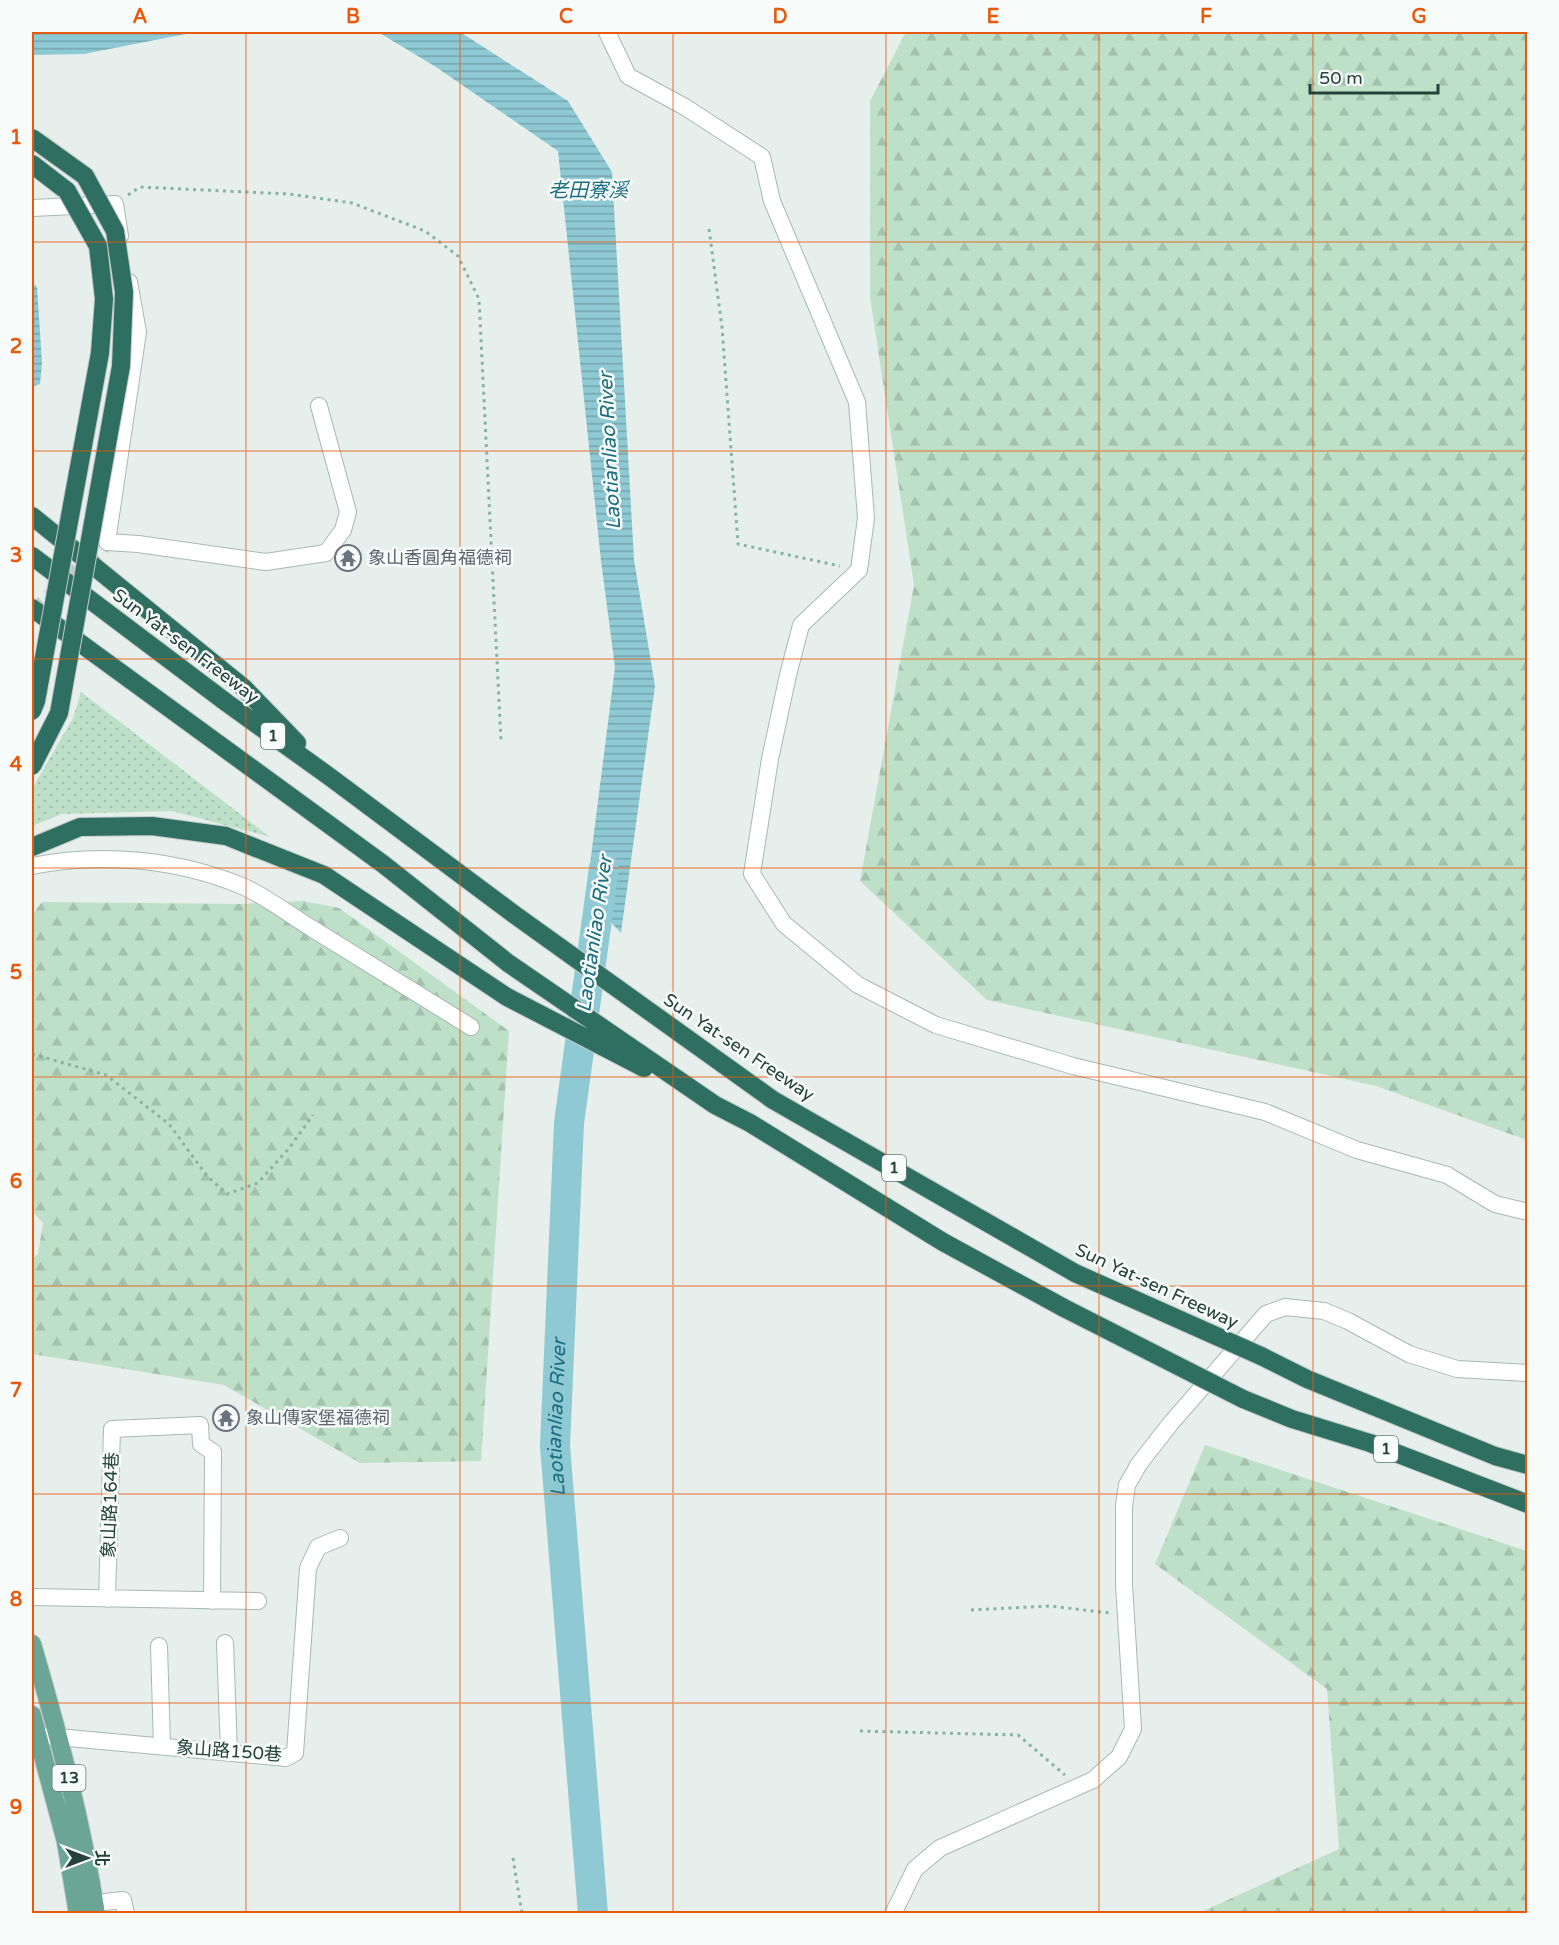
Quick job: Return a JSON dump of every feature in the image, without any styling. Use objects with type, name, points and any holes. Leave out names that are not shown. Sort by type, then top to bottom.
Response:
[{"type":"highway","points":[[32,138],[85,176],[114,231],[124,292],[121,366],[59,713],[32,766]]},
{"type":"highway","points":[[32,164],[67,191],[98,246],[104,299],[100,353],[36,701],[32,711]]},
{"type":"highway","points":[[32,516],[244,688],[330,777]]},
{"type":"highway","name":"Sun Yat-sen Freeway","points":[[32,556],[515,915],[774,1100],[1075,1273],[1261,1356],[1307,1379],[1495,1456],[1527,1465]]},
{"type":"highway","name":"1","points":[[32,608],[383,864],[508,963],[715,1105],[750,1123],[943,1242],[1064,1308],[1243,1399],[1292,1419],[1370,1443],[1527,1504]]},
{"type":"highway","points":[[32,847],[80,827],[152,826],[225,836],[324,875],[507,997],[715,1105]]},
{"type":"main road","name":"13","points":[[32,1644],[59,1736],[85,1843],[96,1908]]},
{"type":"main road","name":"13","points":[[32,1715],[66,1842],[78,1914]]},
{"type":"street","points":[[607,32],[628,76],[685,107],[762,157],[772,201],[857,402],[866,518],[859,570],[801,625],[770,759],[752,874],[784,924],[858,986],[936,1025],[1073,1066],[1265,1112],[1357,1150],[1447,1175],[1495,1204],[1527,1212]]},
{"type":"street","points":[[32,208],[114,204],[138,332],[107,542],[266,562],[326,553],[343,531],[348,512],[319,406]]},
{"type":"street","points":[[32,866],[51,862],[108,859],[154,863],[201,872],[244,887],[471,1027]]},
{"type":"street","points":[[893,1914],[915,1869],[940,1848],[1093,1780],[1119,1757],[1133,1729],[1124,1585],[1124,1506],[1127,1485],[1171,1423],[1266,1314],[1285,1307],[1324,1311],[1348,1321],[1408,1354],[1457,1369],[1527,1373]]},
{"type":"street","name":"象山路164巷","points":[[107,1599],[112,1429],[200,1425],[201,1444],[213,1452],[212,1601]]},
{"type":"street","name":"象山路150巷","points":[[37,1735],[286,1758],[295,1753],[308,1568],[318,1547],[340,1538]]},
{"type":"street","points":[[32,1597],[258,1601]]},
{"type":"street","points":[[225,1643],[229,1753]]},
{"type":"street","points":[[159,1646],[162,1746]]},
{"type":"street","points":[[96,1908],[123,1900],[126,1914]]},
{"type":"path","points":[[140,187],[290,194],[352,203],[425,231],[458,256],[478,299],[501,741]]},
{"type":"path","points":[[709,229],[722,327],[738,544],[859,570]]},
{"type":"path","points":[[32,1054],[106,1075],[169,1124],[207,1176],[227,1194],[258,1183],[290,1147],[313,1115]]},
{"type":"path","points":[[971,1610],[1050,1606],[1126,1614]]},
{"type":"path","points":[[860,1731],[1018,1736],[1078,1786]]},
{"type":"path","points":[[513,1858],[522,1914]]},
{"type":"green space","points":[[906,32],[1527,32],[1527,1140],[1376,1086],[987,1000],[860,881],[914,585],[870,297],[870,101]]},
{"type":"green space","points":[[81,692],[270,837],[172,811],[62,814],[32,826],[32,789],[73,718]]},
{"type":"green space","points":[[303,901],[339,908],[509,1031],[481,1461],[360,1463],[224,1385],[32,1354],[32,1259],[38,1254],[43,1223],[32,1211],[32,915],[42,902],[243,904]]},
{"type":"green space","points":[[1205,1445],[1527,1551],[1527,1913],[1199,1913],[1339,1849],[1327,1689],[1155,1564]]},
{"type":"water","points":[[32,32],[196,32],[84,54],[32,55]]},
{"type":"water","name":"老田寮溪","points":[[378,32],[460,32],[568,101],[612,172],[634,560],[655,686],[621,933],[586,896],[615,667],[601,561],[558,151],[436,67]]},
{"type":"water","points":[[32,282],[37,287],[42,363],[40,384],[32,387]]},
{"type":"waterway","name":"Laotianliao River","points":[[593,1914],[555,1446],[569,1123],[604,868]]},
{"type":"tunnel","points":[[32,614],[107,542]]},
{"type":"place","name":"象山香圓角福德祠","points":[[348,558]]},
{"type":"place","name":"象山傳家堡福德祠","points":[[226,1418]]}]
